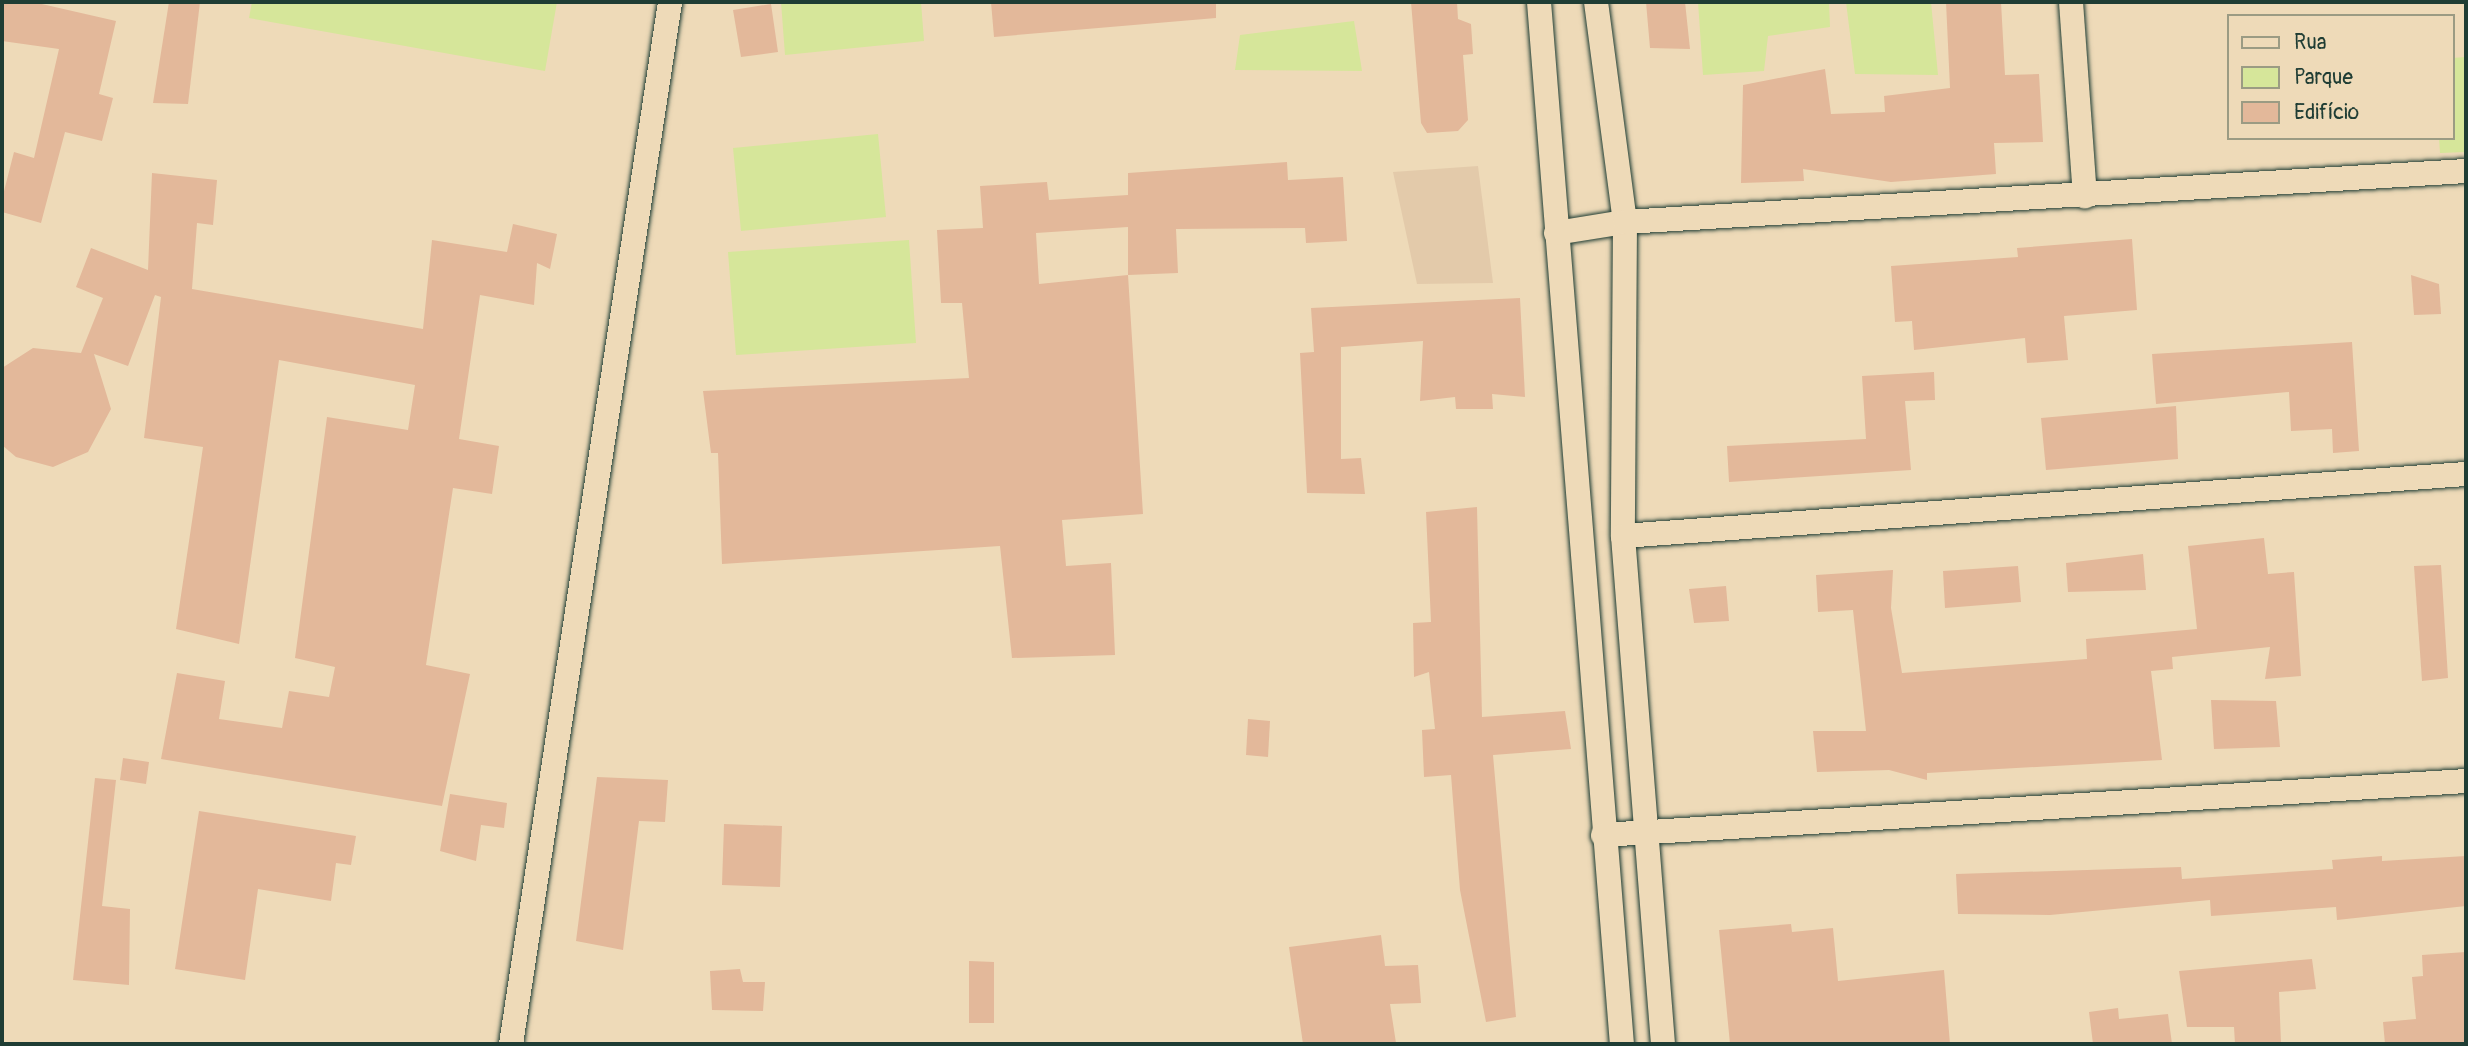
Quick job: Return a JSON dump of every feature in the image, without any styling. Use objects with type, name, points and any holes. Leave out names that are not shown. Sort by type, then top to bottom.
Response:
[{"type":"street","points":[[511,1044],[670,2]]},
{"type":"street","points":[[1539,2],[1603,835],[1622,1044]]},
{"type":"street","points":[[1596,2],[1625,222],[1623,536],[1663,1044]]},
{"type":"street","points":[[2071,2],[2085,197]]},
{"type":"street","points":[[1556,233],[1625,222],[2085,197],[2466,171]]},
{"type":"street","points":[[1623,536],[2466,474]]},
{"type":"street","points":[[1603,835],[1647,830],[2466,780]]},
{"type":"shaded area","points":[[1478,166],[1493,283],[1417,284],[1393,172]]},
{"type":"green space","points":[[252,2],[557,2],[545,71],[249,18]]},
{"type":"green space","points":[[781,2],[921,2],[924,41],[785,55]]},
{"type":"green space","points":[[1698,2],[1829,2],[1830,27],[1768,36],[1764,71],[1703,75]]},
{"type":"green space","points":[[1846,2],[1931,2],[1938,75],[1855,74]]},
{"type":"green space","points":[[1354,21],[1362,71],[1235,70],[1240,35]]},
{"type":"green space","points":[[2466,57],[2466,152],[2440,153],[2439,140],[2454,140],[2454,58]]},
{"type":"green space","points":[[878,134],[886,217],[741,231],[733,148]]},
{"type":"green space","points":[[909,240],[916,343],[736,355],[728,252]]},
{"type":"building","points":[[2,2],[33,2],[116,21],[99,94],[113,98],[102,141],[65,132],[41,223],[2,212],[2,199],[14,152],[34,158],[59,49],[2,41]]},
{"type":"building","points":[[169,2],[200,2],[188,104],[153,103]]},
{"type":"building","points":[[991,2],[1216,2],[1216,18],[994,37]]},
{"type":"building","points":[[1411,2],[1457,2],[1458,19],[1471,24],[1473,54],[1463,55],[1468,120],[1458,131],[1427,133],[1421,123]]},
{"type":"building","points":[[1646,2],[1685,2],[1690,49],[1650,48]]},
{"type":"building","points":[[1946,2],[2001,2],[2005,75],[2039,74],[2043,142],[1994,143],[1996,174],[1891,182],[1803,169],[1804,181],[1741,183],[1743,85],[1825,69],[1831,114],[1885,112],[1884,96],[1950,88]]},
{"type":"building","points":[[771,4],[778,52],[741,57],[733,10]]},
{"type":"building","points":[[1287,162],[1288,180],[1343,177],[1347,241],[1306,243],[1305,228],[1176,229],[1178,273],[1128,275],[1143,514],[1062,520],[1066,566],[1111,563],[1115,655],[1012,658],[1000,546],[722,564],[718,453],[711,453],[703,391],[969,378],[962,303],[941,303],[937,230],[983,228],[980,186],[1047,182],[1049,200],[1128,195],[1128,173]],"holes":[[[1128,227],[1128,275],[1039,284],[1036,233]]]},
{"type":"building","points":[[152,173],[217,180],[213,225],[197,223],[192,289],[423,329],[432,240],[507,252],[513,224],[557,234],[550,269],[537,263],[534,305],[480,295],[459,439],[499,446],[492,494],[453,488],[426,665],[470,674],[442,806],[161,759],[177,673],[225,681],[219,719],[282,728],[289,691],[329,697],[335,667],[295,658],[327,417],[408,430],[415,385],[279,360],[239,644],[176,629],[203,447],[144,438],[161,297],[155,295],[128,366],[94,354],[111,409],[88,452],[53,467],[16,457],[2,445],[2,368],[33,348],[81,353],[103,298],[76,287],[91,248],[148,270]]},
{"type":"building","points":[[2132,239],[2137,310],[2064,316],[2068,360],[2027,363],[2025,338],[1914,350],[1912,321],[1895,322],[1891,266],[2018,257],[2017,248]]},
{"type":"building","points":[[2411,275],[2439,284],[2441,314],[2414,315]]},
{"type":"building","points":[[1520,298],[1525,397],[1492,394],[1493,409],[1456,409],[1455,397],[1420,401],[1423,341],[1341,347],[1341,459],[1361,458],[1365,494],[1307,493],[1300,353],[1314,352],[1311,308]]},
{"type":"building","points":[[2352,342],[2359,451],[2333,453],[2332,429],[2291,431],[2289,392],[2156,404],[2152,354]]},
{"type":"building","points":[[1934,372],[1935,400],[1905,401],[1911,470],[1729,482],[1727,446],[1866,439],[1862,376]]},
{"type":"building","points":[[2176,406],[2178,459],[2046,470],[2041,418]]},
{"type":"building","points":[[1477,507],[1482,717],[1565,711],[1571,749],[1493,755],[1516,1017],[1486,1022],[1460,890],[1451,775],[1424,777],[1422,730],[1435,729],[1429,672],[1414,677],[1413,623],[1431,622],[1426,512]]},
{"type":"building","points":[[2264,538],[2268,574],[2294,572],[2301,676],[2265,679],[2270,647],[2172,657],[2173,669],[2151,671],[2162,760],[1927,773],[1927,780],[1889,770],[1817,772],[1813,731],[1866,731],[1853,610],[1818,612],[1816,575],[1893,570],[1891,608],[1902,673],[2087,659],[2086,639],[2197,629],[2188,546]]},
{"type":"building","points":[[2143,554],[2146,590],[2068,592],[2066,563]]},
{"type":"building","points":[[2441,565],[2448,678],[2422,681],[2414,566]]},
{"type":"building","points":[[2018,566],[2021,602],[1945,608],[1943,571]]},
{"type":"building","points":[[1726,586],[1729,621],[1694,623],[1689,589]]},
{"type":"building","points":[[2211,700],[2276,701],[2280,747],[2214,749]]},
{"type":"building","points":[[1248,719],[1270,721],[1268,757],[1246,755]]},
{"type":"building","points":[[123,758],[149,762],[146,784],[120,780]]},
{"type":"building","points":[[597,777],[668,780],[665,822],[639,821],[623,950],[576,941]]},
{"type":"building","points":[[95,778],[116,780],[102,906],[130,909],[129,985],[73,980]]},
{"type":"building","points":[[450,794],[507,803],[504,828],[481,825],[476,861],[440,851]]},
{"type":"building","points":[[199,811],[356,836],[351,865],[336,863],[331,901],[258,889],[245,980],[175,969]]},
{"type":"building","points":[[724,824],[782,826],[780,887],[722,885]]},
{"type":"building","points":[[2382,856],[2382,861],[2466,856],[2466,906],[2337,920],[2336,907],[2211,916],[2210,900],[2050,915],[1958,914],[1956,874],[2181,867],[2182,879],[2333,869],[2332,860]]},
{"type":"building","points":[[1791,924],[1792,932],[1833,928],[1838,981],[1944,970],[1950,1044],[1730,1044],[1719,930]]},
{"type":"building","points":[[1381,935],[1385,966],[1418,965],[1421,1003],[1390,1004],[1396,1043],[1303,1044],[1289,947]]},
{"type":"building","points":[[2466,952],[2466,1044],[2385,1044],[2383,1022],[2416,1019],[2412,977],[2423,976],[2422,955]]},
{"type":"building","points":[[2312,959],[2316,989],[2279,992],[2281,1044],[2235,1044],[2234,1027],[2187,1027],[2179,971]]},
{"type":"building","points":[[969,961],[994,962],[994,1023],[969,1023]]},
{"type":"building","points":[[740,969],[743,982],[765,982],[763,1011],[712,1010],[710,971]]},
{"type":"building","points":[[2118,1008],[2119,1019],[2168,1014],[2172,1044],[2093,1044],[2089,1012]]}]
